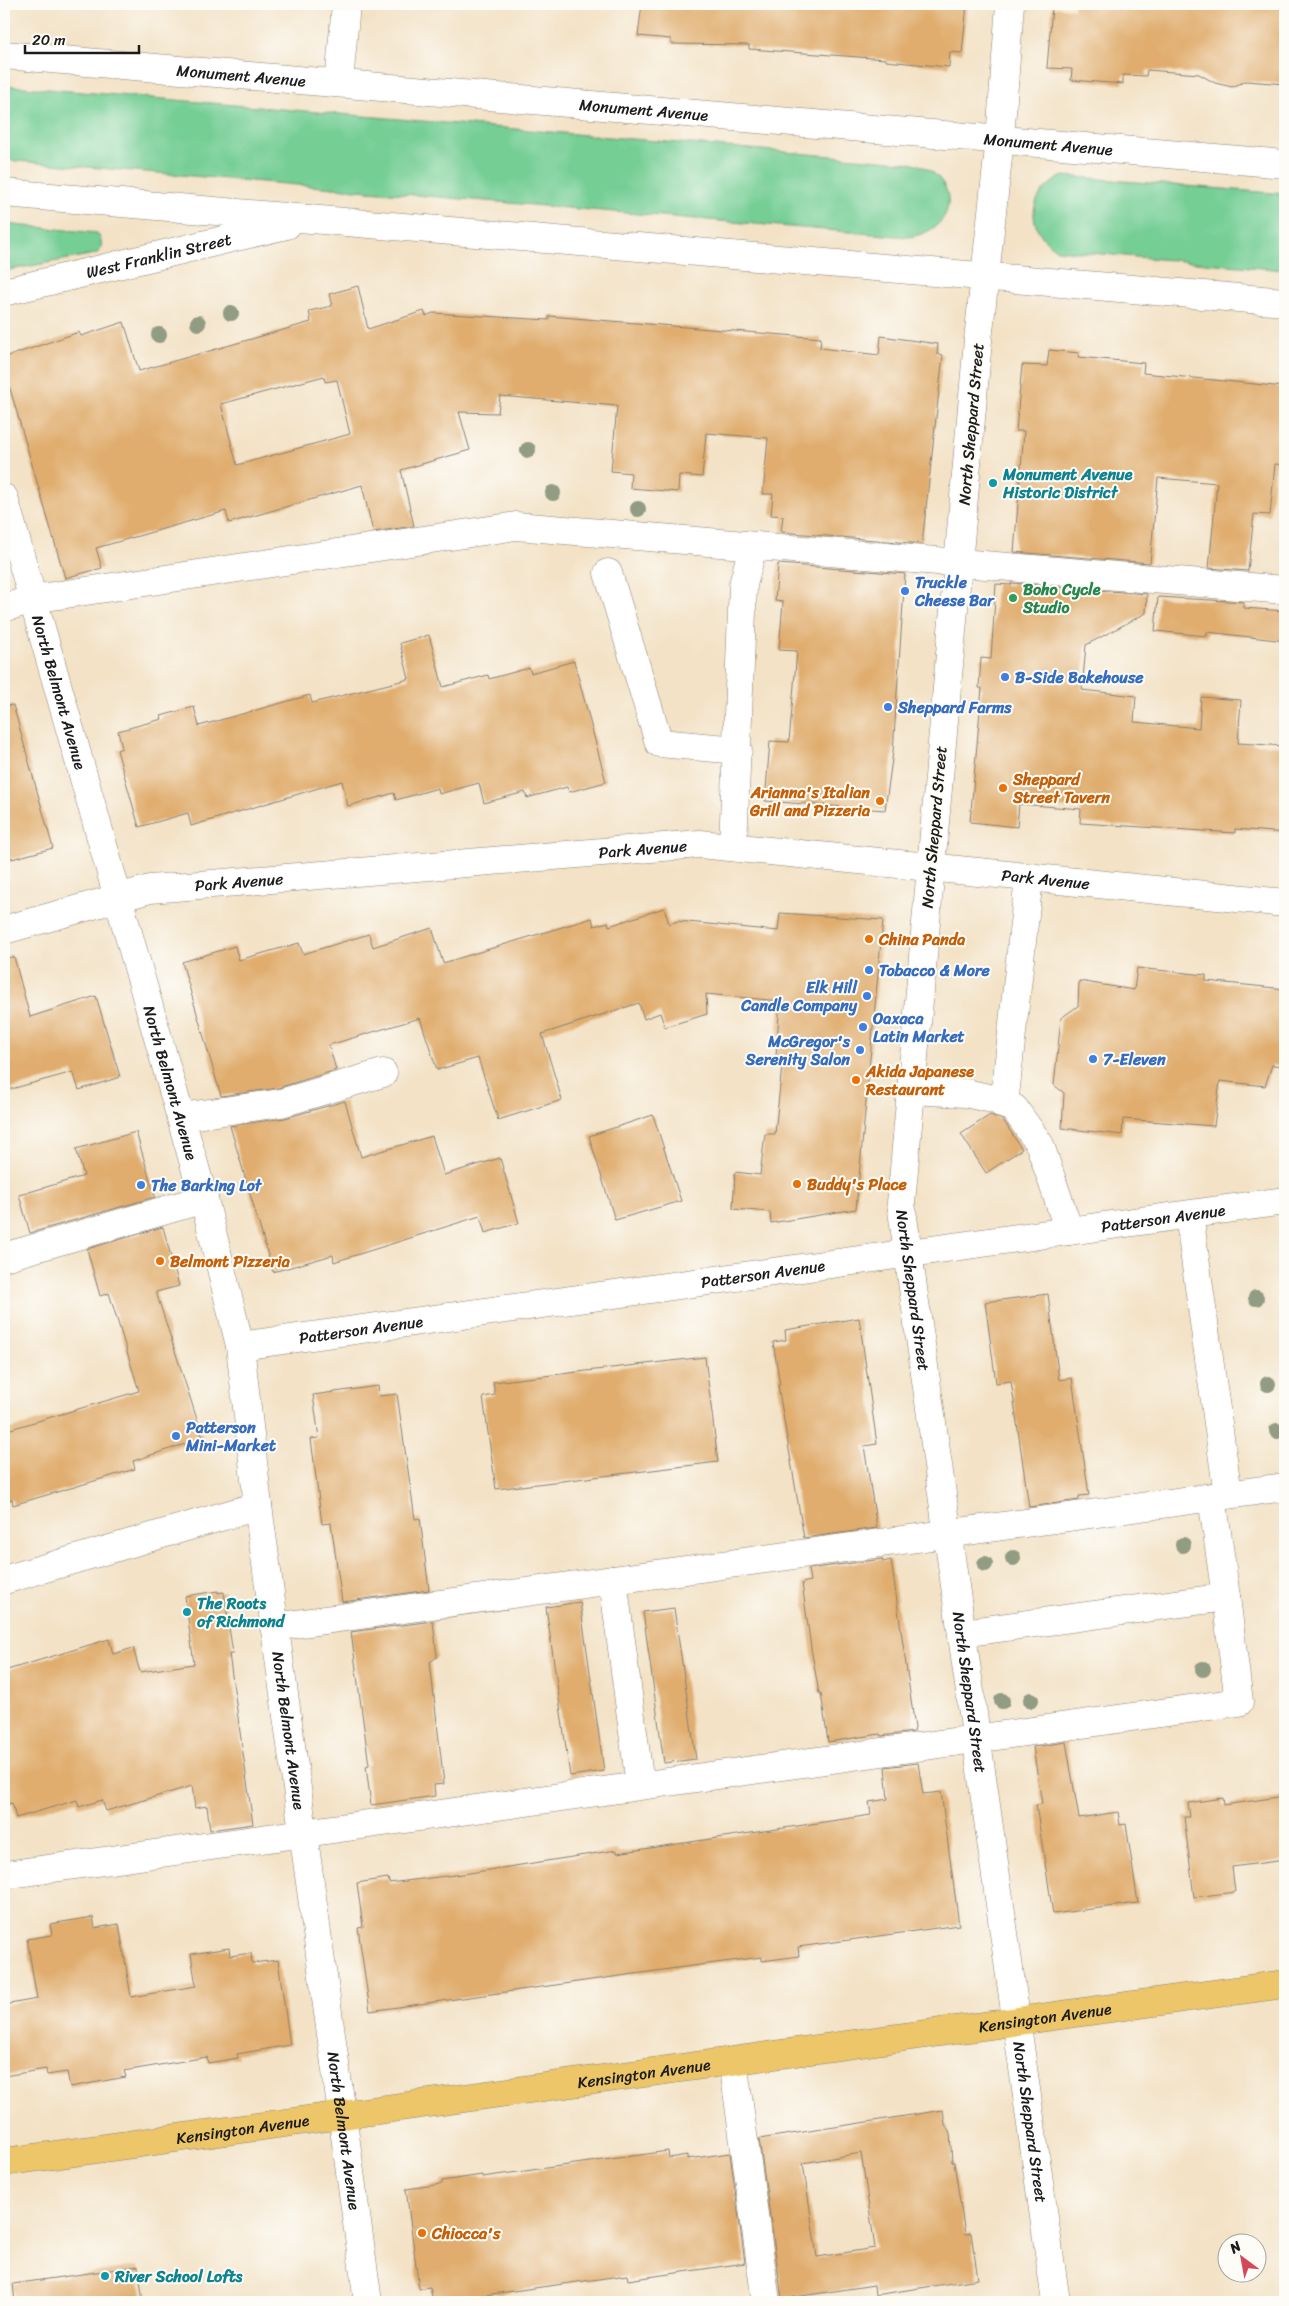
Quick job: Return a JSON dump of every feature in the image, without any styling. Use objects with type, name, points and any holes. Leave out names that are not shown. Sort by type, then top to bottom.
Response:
[{"type":"main road","name":"Kensington Avenue","points":[[4,2162],[1285,1984]]},
{"type":"street","points":[[339,83],[346,4]]},
{"type":"street","name":"North Sheppard Street","points":[[1010,4],[1000,140],[985,276],[958,564],[901,1203],[1056,2302]]},
{"type":"street","name":"Monument Avenue","points":[[4,55],[1285,164]]},
{"type":"street","points":[[4,193],[1285,302]]},
{"type":"street","name":"West Franklin Street","points":[[4,292],[312,219]]},
{"type":"street","name":"North Belmont Avenue","points":[[4,498],[204,1199],[240,1346],[274,1627],[368,2302]]},
{"type":"street","points":[[4,608],[33,599],[516,526],[1285,590]]},
{"type":"street","points":[[733,847],[743,584],[753,546]]},
{"type":"street","points":[[608,573],[658,743],[738,750]]},
{"type":"street","name":"Park Avenue","points":[[4,930],[150,889],[700,844],[1285,903]]},
{"type":"street","points":[[1004,1105],[1029,878]]},
{"type":"street","points":[[181,1117],[281,1103],[383,1073]]},
{"type":"street","points":[[911,1090],[965,1092],[993,1099],[1014,1108],[1040,1145],[1069,1231]]},
{"type":"street","points":[[4,1257],[204,1199]]},
{"type":"street","name":"Patterson Avenue","points":[[240,1346],[1285,1201]]},
{"type":"street","points":[[4,1875],[1239,1702],[1226,1597],[1220,1496],[1189,1215]]},
{"type":"street","points":[[274,1627],[1285,1487]]},
{"type":"street","points":[[4,1580],[258,1506]]},
{"type":"street","points":[[613,1580],[640,1785]]},
{"type":"street","points":[[962,1633],[1226,1597]]},
{"type":"street","points":[[733,2061],[766,2302]]},
{"type":"green space","points":[[12,86],[914,163],[930,171],[941,180],[947,192],[948,204],[945,215],[937,225],[925,233],[908,237],[5,160],[4,88]]},
{"type":"green space","points":[[1063,176],[1285,194],[1285,270],[1057,250],[1046,241],[1039,231],[1034,211],[1037,201],[1043,192],[1051,183]]},
{"type":"green space","points":[[4,224],[97,233],[101,242],[100,251],[95,254],[4,271]]},
{"type":"building","points":[[642,4],[967,4],[962,53],[950,52],[949,67],[886,61],[886,59],[749,49],[749,45],[671,44],[671,39],[638,36]]},
{"type":"building","points":[[1074,4],[1285,4],[1285,84],[1246,81],[1232,87],[1215,83],[1199,74],[1147,70],[1146,76],[1123,75],[1123,84],[1071,80],[1072,69],[1047,68],[1052,7],[1074,9]]},
{"type":"building","points":[[358,286],[368,329],[424,311],[426,316],[433,313],[549,320],[549,316],[821,338],[820,348],[879,355],[881,336],[938,344],[937,354],[943,355],[922,544],[781,532],[783,516],[771,515],[773,494],[763,494],[768,438],[706,433],[702,477],[679,475],[678,492],[630,488],[631,473],[611,471],[617,406],[500,396],[498,413],[459,412],[470,450],[401,470],[414,526],[373,532],[362,485],[229,523],[226,511],[96,548],[102,568],[65,578],[4,368],[8,367],[6,357],[79,332],[81,336],[124,322],[139,371],[311,322],[309,311],[332,306],[329,294]],"holes":[[[324,376],[325,382],[337,380],[350,434],[237,465],[221,404]]]},
{"type":"building","points":[[1049,350],[1079,353],[1078,357],[1144,363],[1143,373],[1285,387],[1285,465],[1275,464],[1270,515],[1254,514],[1248,571],[1209,568],[1217,483],[1158,478],[1150,563],[1014,552],[1024,431],[1016,431],[1022,365],[1047,366]]},
{"type":"building","points":[[778,564],[905,574],[893,752],[885,810],[765,801],[770,741],[789,742],[797,651],[779,650],[783,602],[775,601]]},
{"type":"building","points":[[1011,583],[1147,594],[1146,613],[1086,645],[1082,690],[1136,696],[1134,722],[1199,728],[1201,697],[1241,700],[1238,743],[1285,746],[1285,833],[1235,829],[1235,833],[1080,823],[1081,809],[1019,804],[1017,827],[970,822],[982,688],[979,688],[981,658],[991,659],[996,584],[1011,585]]},
{"type":"building","points":[[1158,597],[1244,602],[1244,608],[1285,611],[1285,641],[1207,632],[1207,636],[1155,631]]},
{"type":"building","points":[[429,635],[443,687],[488,675],[489,679],[529,668],[531,673],[574,661],[606,782],[569,792],[567,787],[527,798],[525,792],[484,803],[479,783],[439,794],[438,788],[396,800],[394,793],[348,806],[342,781],[191,826],[188,813],[139,827],[117,750],[122,748],[118,731],[162,719],[161,716],[194,707],[199,726],[310,695],[312,703],[409,679],[400,643]]},
{"type":"building","points":[[13,705],[53,848],[4,860],[4,706]]},
{"type":"building","points":[[664,908],[669,924],[678,921],[778,931],[780,913],[883,920],[856,1209],[771,1223],[770,1212],[733,1209],[735,1172],[760,1175],[765,1134],[775,1134],[783,1056],[776,1056],[780,1001],[706,994],[707,1014],[665,1027],[660,1013],[644,1019],[639,1003],[542,1034],[562,1100],[498,1120],[478,1058],[437,1070],[420,1018],[329,1045],[336,1070],[278,1088],[221,1096],[182,962],[235,946],[239,960],[299,943],[303,954],[369,934],[373,947],[432,928],[443,963],[592,918],[594,926],[608,922],[609,926]]},
{"type":"building","points":[[14,957],[30,1017],[96,996],[120,1077],[79,1090],[73,1072],[4,1091],[4,958]]},
{"type":"building","points":[[1137,968],[1206,975],[1206,981],[1285,989],[1285,1066],[1272,1065],[1265,1086],[1220,1081],[1214,1126],[1123,1119],[1122,1135],[1062,1128],[1064,1093],[1054,1085],[1061,1018],[1078,1006],[1079,981],[1134,990]]},
{"type":"building","points":[[345,1101],[361,1157],[432,1136],[444,1175],[500,1158],[519,1223],[485,1233],[480,1216],[334,1262],[333,1255],[273,1272],[230,1126],[285,1118]]},
{"type":"building","points":[[653,1115],[681,1201],[615,1220],[589,1136]]},
{"type":"building","points":[[990,1115],[1003,1120],[1022,1149],[986,1173],[961,1134]]},
{"type":"building","points":[[136,1132],[155,1197],[30,1233],[19,1195],[84,1176],[76,1149]]},
{"type":"building","points":[[163,1227],[179,1286],[156,1292],[203,1438],[133,1461],[135,1469],[13,1505],[12,1499],[4,1502],[4,1431],[139,1391],[109,1293],[100,1296],[87,1249]]},
{"type":"building","points":[[1048,1294],[1059,1380],[1072,1378],[1089,1495],[1079,1496],[1079,1500],[1029,1507],[1011,1381],[996,1383],[985,1302]]},
{"type":"building","points":[[859,1318],[877,1444],[864,1446],[877,1528],[804,1538],[778,1385],[780,1385],[773,1342],[786,1340],[785,1330]]},
{"type":"building","points":[[705,1357],[718,1462],[496,1489],[483,1397],[495,1395],[493,1382]]},
{"type":"building","points":[[378,1386],[379,1396],[397,1394],[415,1519],[420,1518],[429,1590],[342,1602],[331,1523],[322,1524],[311,1439],[319,1438],[313,1395]]},
{"type":"building","points":[[882,1559],[883,1562],[891,1560],[915,1728],[914,1732],[881,1736],[880,1734],[828,1742],[821,1693],[819,1693],[811,1648],[802,1583],[810,1581],[808,1569]]},
{"type":"building","points":[[218,1591],[218,1593],[224,1592],[233,1654],[229,1654],[253,1824],[210,1830],[207,1806],[195,1808],[192,1786],[106,1811],[102,1800],[79,1807],[77,1800],[16,1818],[12,1803],[4,1805],[4,1671],[109,1639],[113,1654],[133,1648],[140,1672],[194,1664],[185,1596]]},
{"type":"building","points":[[580,1602],[604,1771],[570,1776],[546,1607]]},
{"type":"building","points":[[674,1608],[696,1759],[664,1763],[643,1612]]},
{"type":"building","points":[[433,1621],[437,1657],[430,1662],[444,1784],[434,1785],[435,1796],[371,1805],[366,1766],[369,1765],[351,1632]]},
{"type":"building","points":[[1066,1742],[1079,1818],[1118,1812],[1120,1825],[1126,1824],[1138,1903],[1053,1914],[1036,1805],[1042,1804],[1033,1747]]},
{"type":"building","points":[[918,1763],[923,1794],[941,1792],[959,1925],[798,1947],[799,1956],[762,1961],[762,1957],[684,1967],[370,2011],[358,1928],[363,1927],[357,1883],[388,1878],[389,1883],[463,1874],[617,1850],[617,1853],[871,1815],[869,1802],[888,1799],[885,1767]]},
{"type":"building","points":[[1285,1796],[1285,1860],[1232,1867],[1235,1892],[1194,1897],[1184,1817],[1190,1817],[1188,1803],[1223,1798],[1224,1805]]},
{"type":"building","points":[[93,1917],[95,1928],[119,1924],[131,1997],[196,1986],[191,1954],[229,1948],[230,1956],[251,1953],[252,1963],[278,1960],[290,2045],[237,2054],[238,2058],[208,2063],[207,2057],[124,2071],[126,2077],[70,2087],[67,2072],[47,2075],[46,2069],[4,2076],[4,2005],[37,1999],[27,1939],[52,1935],[50,1924]]},
{"type":"building","points":[[943,2110],[945,2124],[950,2134],[952,2162],[954,2162],[965,2234],[971,2233],[978,2279],[875,2295],[874,2285],[782,2299],[759,2139]],"holes":[[[861,2153],[875,2248],[817,2257],[803,2163]]]},
{"type":"building","points":[[668,2151],[669,2158],[687,2155],[687,2159],[730,2153],[745,2263],[628,2280],[627,2275],[435,2302],[433,2302],[430,2287],[419,2289],[406,2189],[442,2184],[442,2181],[482,2175],[482,2177]]},
{"type":"building","name":"River School Lofts","points":[[138,2266],[143,2302],[15,2302],[13,2284]]},
{"type":"place","name":"Monument Avenue Historic District","points":[[993,483]]},
{"type":"place","name":"Truckle Cheese Bar","points":[[905,591]]},
{"type":"place","name":"Boho Cycle Studio","points":[[1013,598]]},
{"type":"place","name":"B-Side Bakehouse","points":[[1005,677]]},
{"type":"place","name":"Sheppard Farms","points":[[888,707]]},
{"type":"place","name":"Sheppard Street Tavern","points":[[1003,788]]},
{"type":"place","name":"Arianna's Italian Grill and Pizzeria","points":[[880,801]]},
{"type":"place","name":"China Panda","points":[[869,939]]},
{"type":"place","name":"Tobacco & More","points":[[869,970]]},
{"type":"place","name":"Elk Hill Candle Company","points":[[867,996]]},
{"type":"place","name":"Oaxaca Latin Market","points":[[863,1027]]},
{"type":"place","name":"McGregor's Serenity Salon","points":[[860,1050]]},
{"type":"place","name":"7-Eleven","points":[[1093,1059]]},
{"type":"place","name":"Akida Japanese Restaurant","points":[[856,1080]]},
{"type":"place","name":"Buddy's Place","points":[[797,1184]]},
{"type":"place","name":"The Barking Lot","points":[[141,1185]]},
{"type":"place","name":"Belmont Pizzeria","points":[[160,1261]]},
{"type":"place","name":"Patterson Mini-Market","points":[[176,1436]]},
{"type":"place","name":"The Roots of Richmond","points":[[187,1612]]},
{"type":"place","name":"Chiocca's","points":[[422,2233]]},
{"type":"place","name":"River School Lofts","points":[[105,2276]]}]
